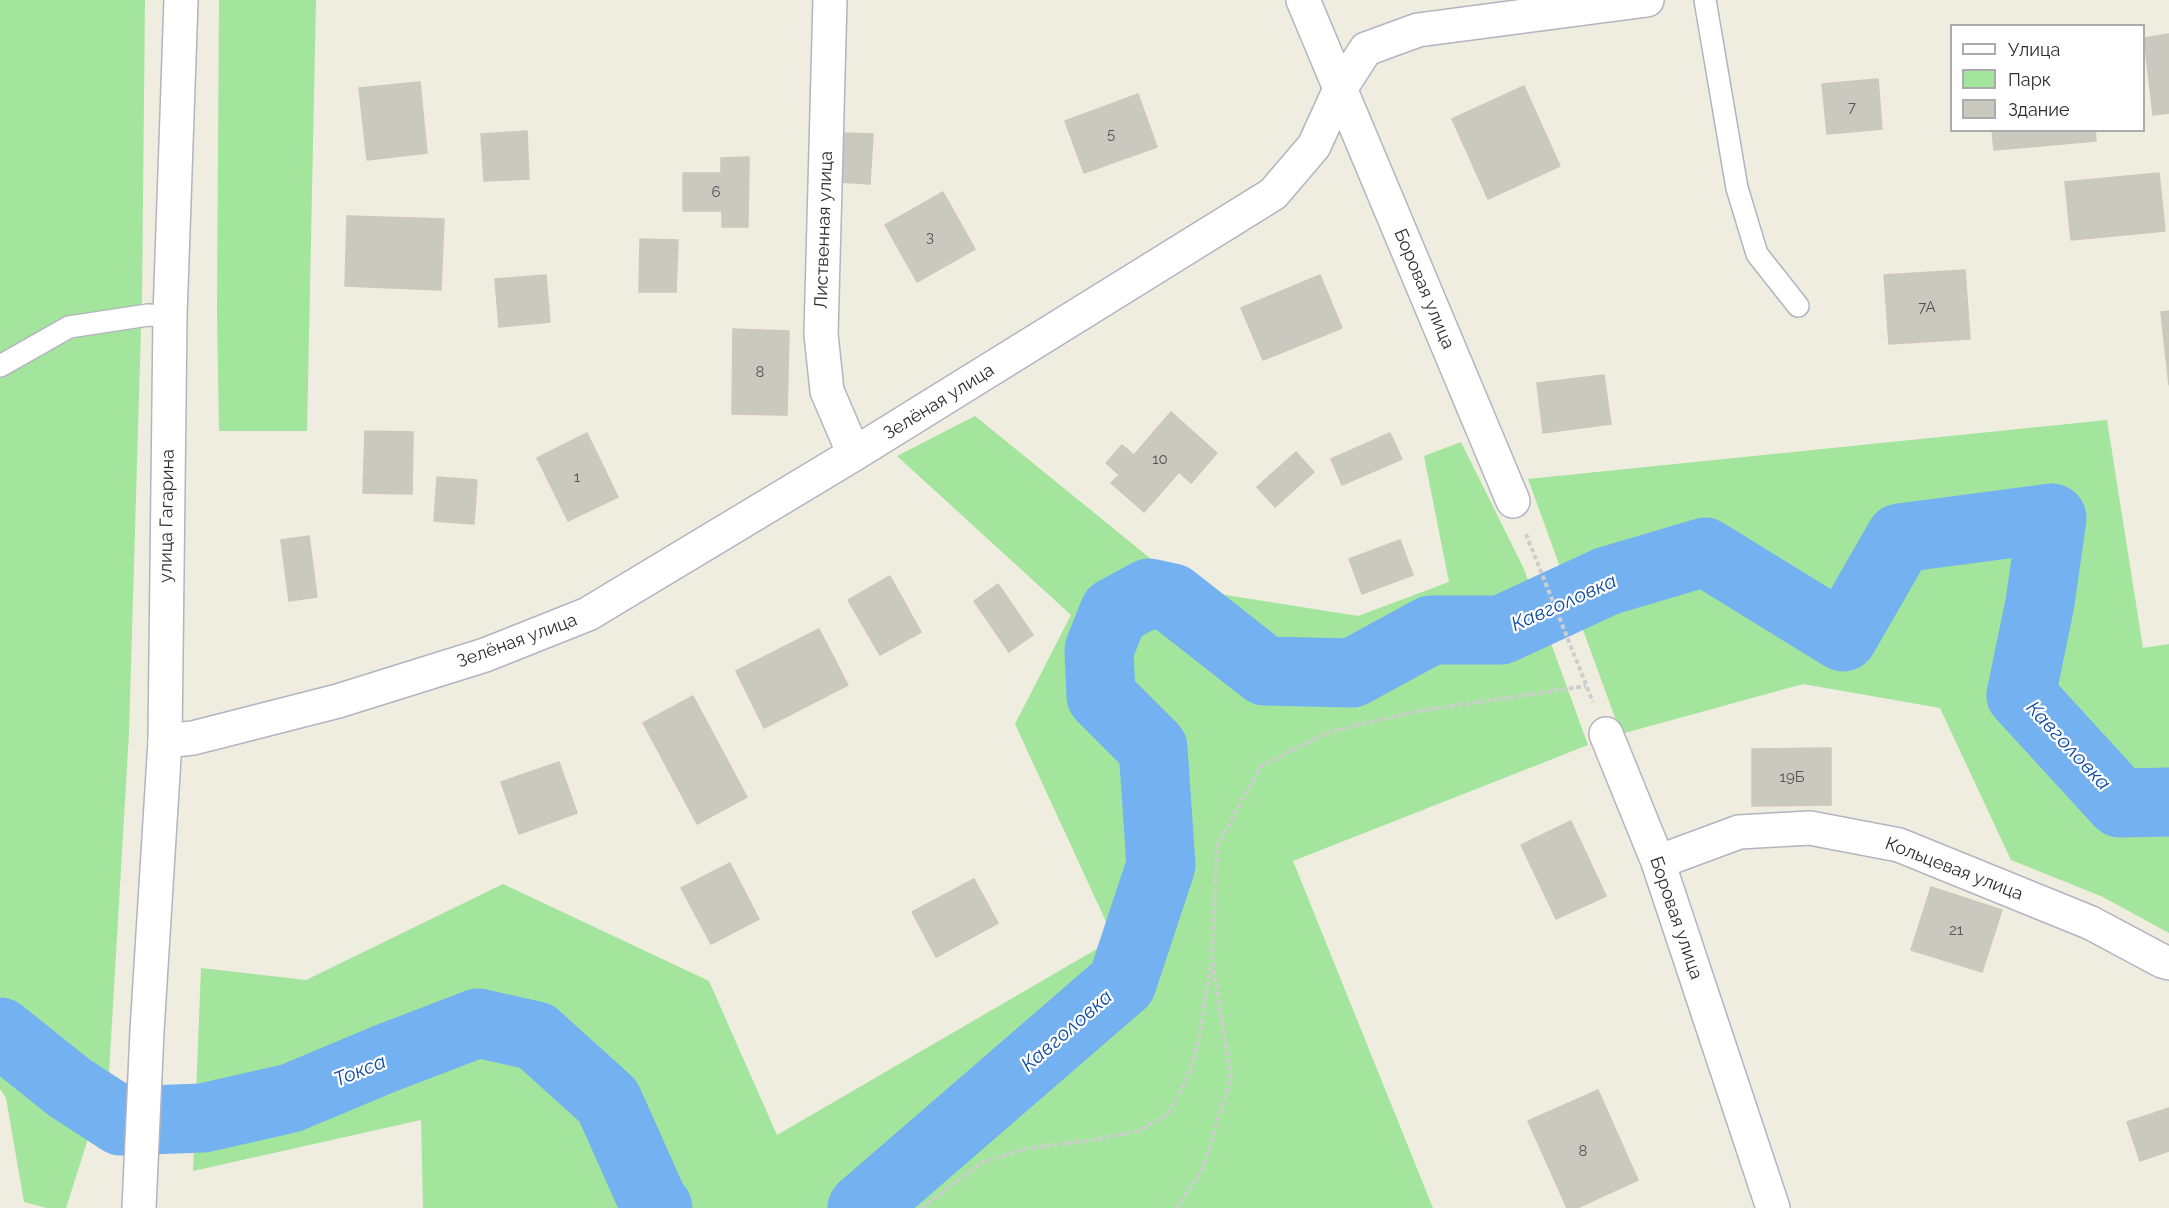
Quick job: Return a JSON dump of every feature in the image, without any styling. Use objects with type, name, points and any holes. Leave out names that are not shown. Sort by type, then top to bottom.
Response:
[{"type":"street","name":"улица Гагарина","points":[[139,1208],[147,1031],[165,741],[170,316],[181,0]]},
{"type":"street","name":"Лиственная улица","points":[[830,0],[821,334],[826,392],[854,454]]},
{"type":"street","name":"Боровая улица","points":[[1303,0],[1513,501]]},
{"type":"street","name":"Зелёная улица","points":[[165,741],[193,738],[338,700],[485,655],[588,614],[854,454],[1273,194],[1314,146],[1341,89],[1366,49],[1418,30],[1647,0]]},
{"type":"street","name":"Боровая улица","points":[[1606,734],[1658,862],[1773,1208]]},
{"type":"street","name":"Кольцевая улица","points":[[1658,862],[1739,832],[1810,828],[1899,844],[2091,923],[2169,963]]},
{"type":"lane","points":[[1705,0],[1737,188],[1757,254],[1798,306]]},
{"type":"lane","points":[[0,366],[69,327],[148,315],[170,316]]},
{"type":"path","points":[[1513,501],[1606,734]]},
{"type":"path","points":[[921,1208],[982,1162],[1028,1148],[1093,1140],[1138,1131],[1167,1115],[1186,1081],[1199,1039],[1212,959],[1217,846],[1261,766],[1329,732],[1413,712],[1586,686]]},
{"type":"path","points":[[1176,1208],[1202,1170],[1231,1078],[1212,959]]},
{"type":"green space","points":[[0,0],[145,0],[142,296],[129,732],[109,1073],[66,1208],[47,1208],[24,1202],[6,1098],[0,1089]]},
{"type":"green space","points":[[219,0],[316,0],[307,431],[219,431],[217,310]]},
{"type":"green space","points":[[975,416],[1188,589],[1358,616],[1449,582],[1424,456],[1461,442],[1524,569],[1588,745],[1293,861],[1433,1208],[423,1208],[421,1120],[193,1171],[201,968],[306,980],[503,884],[709,981],[777,1135],[1114,939],[1015,724],[1071,615],[897,456]]},
{"type":"green space","points":[[2107,420],[2143,648],[2169,644],[2169,933],[2103,897],[2011,860],[1940,708],[1803,684],[1621,734],[1528,479]]},
{"type":"building","points":[[2169,34],[2169,113],[2153,115],[2145,38]]},
{"type":"building","points":[[1878,79],[1882,129],[1827,134],[1822,84]]},
{"type":"building","points":[[420,82],[427,153],[367,160],[359,88]]},
{"type":"building","points":[[1524,86],[1560,166],[1488,199],[1452,119]]},
{"type":"building","points":[[1138,94],[1157,147],[1084,173],[1065,121]]},
{"type":"building","points":[[527,131],[529,179],[484,181],[481,134]]},
{"type":"building","points":[[1992,132],[2095,132],[2096,141],[1994,150]]},
{"type":"building","points":[[843,133],[873,134],[870,184],[839,182]]},
{"type":"building","points":[[749,157],[748,227],[722,227],[722,211],[683,211],[683,173],[721,173],[721,158]]},
{"type":"building","points":[[2159,173],[2165,231],[2071,240],[2065,182]]},
{"type":"building","points":[[943,192],[975,249],[917,282],[885,225]]},
{"type":"building","points":[[347,216],[444,219],[441,290],[345,286]]},
{"type":"building","points":[[640,239],[678,240],[676,292],[639,292]]},
{"type":"building","points":[[1965,270],[1970,339],[1889,344],[1884,275]]},
{"type":"building","points":[[546,275],[550,322],[499,327],[495,279]]},
{"type":"building","points":[[1320,275],[1342,328],[1263,360],[1241,308]]},
{"type":"building","points":[[2169,311],[2169,385],[2161,312]]},
{"type":"building","points":[[733,329],[789,331],[787,415],[732,414]]},
{"type":"building","points":[[1604,375],[1611,424],[1543,433],[1537,383]]},
{"type":"building","points":[[1171,412],[1217,453],[1191,483],[1179,472],[1144,512],[1111,483],[1119,475],[1106,463],[1122,445],[1134,455]]},
{"type":"building","points":[[365,431],[413,432],[412,494],[363,493]]},
{"type":"building","points":[[587,433],[618,497],[568,521],[537,458]]},
{"type":"building","points":[[1390,433],[1402,459],[1342,485],[1331,459]]},
{"type":"building","points":[[1296,452],[1314,472],[1275,507],[1257,487]]},
{"type":"building","points":[[437,477],[477,480],[474,524],[434,521]]},
{"type":"building","points":[[309,536],[317,597],[289,601],[281,540]]},
{"type":"building","points":[[1400,540],[1413,575],[1362,594],[1349,559]]},
{"type":"building","points":[[890,576],[921,632],[880,655],[848,600]]},
{"type":"building","points":[[998,584],[1033,635],[1009,652],[974,601]]},
{"type":"building","points":[[819,629],[848,685],[764,728],[736,671]]},
{"type":"building","points":[[693,696],[747,797],[697,824],[643,723]]},
{"type":"building","points":[[1831,748],[1831,805],[1752,806],[1752,749]]},
{"type":"building","points":[[559,762],[577,813],[519,834],[501,782]]},
{"type":"building","points":[[1571,821],[1606,896],[1556,919],[1521,845]]},
{"type":"building","points":[[730,863],[759,919],[711,944],[681,888]]},
{"type":"building","points":[[974,879],[998,923],[936,957],[912,912]]},
{"type":"building","points":[[1931,887],[2002,910],[1982,972],[1911,950]]},
{"type":"building","points":[[1598,1090],[1638,1180],[1577,1208],[1567,1208],[1528,1121]]},
{"type":"building","points":[[2169,1108],[2169,1151],[2140,1161],[2127,1122]]},
{"type":"waterway","name":"Кавголовка","points":[[862,1208],[1122,983],[1161,865],[1153,748],[1101,696],[1099,650],[1114,612],[1149,593],[1172,598],[1265,671],[1352,673],[1431,630],[1501,630],[1607,581],[1705,552],[1843,637],[1900,538],[2052,518],[2040,603],[2021,695],[2120,803],[2169,802]]},
{"type":"waterway","name":"Токса","points":[[0,1032],[70,1088],[121,1121],[203,1118],[291,1098],[478,1023],[536,1036],[608,1101],[654,1204],[658,1208]]}]
